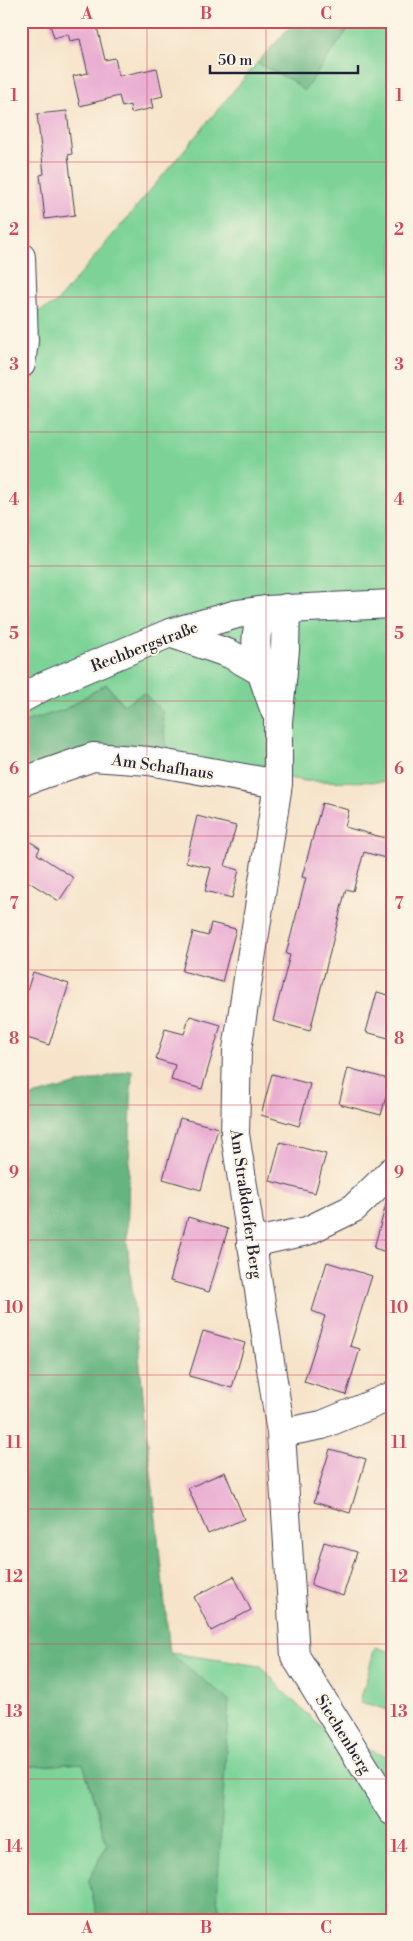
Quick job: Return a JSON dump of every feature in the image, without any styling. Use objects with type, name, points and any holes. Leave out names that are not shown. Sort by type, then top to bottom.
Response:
[{"type":"street","points":[[21,257],[22,349]]},
{"type":"street","name":"Rechbergstraße","points":[[21,699],[44,686],[170,633],[237,614],[276,609],[392,604]]},
{"type":"street","name":"Am Straßdorfer Berg","points":[[276,609],[258,628],[257,642],[262,672],[278,722]]},
{"type":"street","name":"Am Straßdorfer Berg","points":[[276,609],[285,650],[278,722],[278,784],[237,1050],[235,1134],[281,1433],[295,1656]]},
{"type":"street","points":[[170,633],[230,654],[262,672]]},
{"type":"street","name":"Am Schafhaus","points":[[21,782],[93,757],[149,761],[278,784]]},
{"type":"street","points":[[251,1244],[307,1231],[354,1208],[392,1171]]},
{"type":"street","points":[[281,1433],[322,1425],[392,1396]]},
{"type":"street","name":"Siechenberg","points":[[295,1656],[392,1811]]},
{"type":"green space","points":[[295,21],[354,21],[304,91],[291,80],[257,63]]},
{"type":"green space","points":[[354,21],[392,21],[392,638],[389,639],[388,681],[392,682],[392,782],[305,781],[167,756],[106,684],[64,710],[21,723],[21,319],[55,304],[257,63],[291,80],[304,91]]},
{"type":"green space","points":[[106,684],[123,705],[144,693],[162,711],[167,756],[21,771],[21,723],[64,710]]},
{"type":"green space","points":[[132,1070],[127,1241],[170,1653],[229,1700],[217,1898],[221,1920],[98,1920],[89,1880],[107,1844],[83,1763],[21,1767],[21,1099]]},
{"type":"green space","points":[[375,1647],[392,1652],[392,1711],[360,1702]]},
{"type":"green space","points":[[171,1653],[261,1666],[285,1693],[333,1738],[392,1758],[392,1920],[221,1920]]},
{"type":"green space","points":[[83,1763],[107,1844],[89,1880],[98,1920],[21,1920],[21,1767]]},
{"type":"building","points":[[49,21],[97,21],[105,60],[115,58],[119,76],[157,68],[163,96],[151,99],[153,108],[131,113],[130,105],[122,107],[119,96],[80,106],[73,76],[88,73],[80,39],[70,41],[68,34],[54,38]]},
{"type":"building","points":[[67,111],[72,154],[68,155],[75,215],[45,219],[40,175],[44,174],[37,114]]},
{"type":"building","points":[[322,803],[349,810],[345,827],[392,840],[392,860],[364,852],[353,891],[346,889],[310,1031],[273,1021],[290,955],[286,954],[306,878],[302,877]]},
{"type":"building","points":[[197,816],[236,826],[225,866],[239,870],[232,898],[205,891],[211,868],[186,862]]},
{"type":"building","points":[[21,836],[40,848],[37,854],[74,878],[59,901],[21,877]]},
{"type":"building","points":[[211,923],[236,929],[222,982],[182,971],[193,932],[208,936]]},
{"type":"building","points":[[33,972],[69,984],[49,1045],[21,1036],[21,1009]]},
{"type":"building","points":[[377,992],[392,996],[392,1039],[366,1032]]},
{"type":"building","points":[[190,1016],[221,1025],[202,1089],[171,1080],[175,1065],[156,1059],[165,1029],[184,1034]]},
{"type":"building","points":[[348,1068],[392,1080],[392,1098],[386,1096],[381,1115],[339,1104]]},
{"type":"building","points":[[272,1074],[310,1084],[299,1126],[261,1115]]},
{"type":"building","points":[[180,1118],[218,1128],[201,1190],[163,1179]]},
{"type":"building","points":[[280,1142],[326,1154],[315,1193],[270,1181]]},
{"type":"building","points":[[387,1201],[392,1202],[392,1254],[374,1248]]},
{"type":"building","points":[[188,1217],[228,1229],[209,1292],[170,1281]]},
{"type":"building","points":[[327,1262],[372,1276],[350,1346],[360,1349],[346,1395],[304,1382],[325,1316],[312,1311]]},
{"type":"building","points":[[203,1331],[245,1343],[232,1388],[189,1376]]},
{"type":"building","points":[[330,1449],[366,1459],[350,1513],[314,1502]]},
{"type":"building","points":[[225,1472],[244,1519],[208,1534],[188,1488]]},
{"type":"building","points":[[324,1542],[357,1552],[343,1596],[311,1585]]},
{"type":"building","points":[[234,1576],[251,1610],[211,1631],[194,1597]]}]
